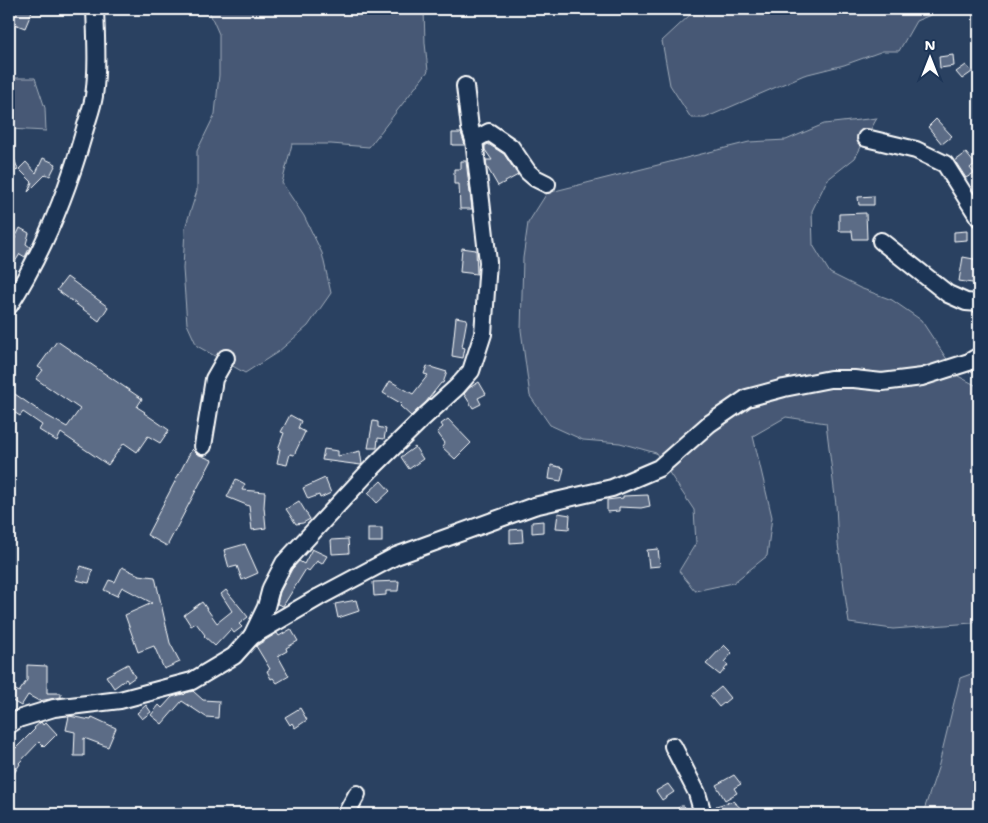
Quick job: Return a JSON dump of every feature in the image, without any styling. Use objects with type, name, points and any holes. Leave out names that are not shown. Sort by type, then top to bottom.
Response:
[{"type":"street","points":[[9,306],[32,269],[75,161],[93,98],[97,63],[96,9]]},
{"type":"street","points":[[9,725],[18,719],[54,708],[120,700],[192,681],[234,656],[252,636],[266,607],[271,588],[284,563],[371,469],[457,388],[471,371],[483,334],[488,262],[474,140],[470,128],[464,86]]},
{"type":"street","points":[[474,140],[489,132],[495,135],[511,147],[528,172],[547,184]]},
{"type":"street","points":[[866,138],[916,150],[945,164],[979,218]]},
{"type":"street","points":[[881,241],[948,294],[966,302],[979,304]]},
{"type":"street","points":[[252,636],[319,597],[396,556],[534,506],[612,488],[659,468],[708,424],[747,398],[830,379],[882,382],[922,377],[969,362],[979,356]]},
{"type":"street","points":[[202,446],[214,379],[226,358]]},
{"type":"street","points":[[673,746],[696,793],[703,814]]},
{"type":"street","points":[[346,814],[357,794]]},
{"type":"shaded area","points":[[208,9],[424,9],[428,71],[369,147],[331,144],[292,144],[282,183],[304,216],[322,253],[331,293],[308,326],[278,352],[245,373],[197,346],[187,324],[183,269],[185,228],[197,191],[197,151],[215,114],[219,75],[219,34]]},
{"type":"shaded area","points":[[719,9],[945,9],[916,21],[899,51],[883,51],[844,65],[804,75],[705,118],[691,118],[670,85],[662,41],[691,14]]},
{"type":"shaded area","points":[[9,78],[35,78],[45,108],[46,131],[9,129]]},
{"type":"shaded area","points":[[877,118],[855,158],[827,180],[812,211],[813,245],[830,273],[860,288],[892,300],[921,320],[958,376],[979,387],[979,618],[972,623],[893,629],[849,623],[838,544],[836,505],[826,423],[786,417],[753,436],[772,517],[767,556],[733,583],[695,591],[679,571],[696,543],[694,510],[656,453],[620,443],[583,440],[550,425],[530,396],[521,330],[523,258],[528,223],[547,193],[749,142],[786,140],[824,124]]},
{"type":"shaded area","points":[[979,671],[979,814],[924,814],[938,768],[960,678]]},
{"type":"building","points":[[9,9],[33,9],[25,28],[9,22]]},
{"type":"building","points":[[953,55],[954,66],[940,68],[939,57]]},
{"type":"building","points":[[966,65],[972,72],[962,79],[956,72]]},
{"type":"building","points":[[936,119],[952,136],[942,144],[928,127]]},
{"type":"building","points":[[452,133],[461,133],[465,145],[452,145]]},
{"type":"building","points":[[488,144],[504,154],[518,175],[498,186],[487,167],[486,160],[492,160],[485,150],[485,146]]},
{"type":"building","points":[[9,147],[18,170],[9,173]]},
{"type":"building","points":[[966,153],[975,164],[970,168],[974,173],[966,178],[955,161]]},
{"type":"building","points":[[43,158],[56,164],[50,176],[46,174],[28,192],[32,182],[19,169],[26,162],[36,173]]},
{"type":"building","points":[[461,161],[466,161],[472,209],[460,209],[459,184],[454,184],[454,169],[461,169]]},
{"type":"building","points":[[874,196],[874,205],[859,205],[858,197]]},
{"type":"building","points":[[866,213],[867,239],[853,239],[852,231],[839,231],[839,214]]},
{"type":"building","points":[[20,228],[29,233],[26,244],[30,247],[25,257],[20,254],[9,271],[9,251]]},
{"type":"building","points":[[967,231],[967,240],[954,241],[954,232]]},
{"type":"building","points":[[462,248],[476,250],[477,274],[460,272]]},
{"type":"building","points":[[963,257],[979,260],[979,284],[959,281]]},
{"type":"building","points":[[67,277],[108,307],[99,321],[57,290]]},
{"type":"building","points":[[456,317],[467,319],[462,347],[465,348],[463,358],[452,356]]},
{"type":"building","points":[[57,341],[142,399],[137,407],[169,430],[160,443],[148,436],[137,452],[124,443],[108,465],[61,433],[57,441],[39,430],[42,425],[23,412],[20,416],[9,409],[9,390],[67,427],[80,409],[36,379],[43,370],[38,367]]},
{"type":"building","points":[[427,366],[447,372],[443,383],[411,416],[400,406],[402,404],[383,393],[390,381],[413,394],[428,375],[424,374]]},
{"type":"building","points":[[479,382],[486,394],[478,398],[481,404],[473,408],[464,394],[469,388]]},
{"type":"building","points":[[290,415],[301,421],[298,428],[305,432],[294,455],[290,454],[287,465],[277,463],[280,449],[278,449],[284,433],[281,432]]},
{"type":"building","points":[[448,419],[471,443],[455,459],[442,447],[445,443],[437,432],[443,427],[441,424]]},
{"type":"building","points":[[373,421],[378,422],[378,427],[386,429],[384,439],[378,438],[377,448],[368,448]]},
{"type":"building","points":[[415,447],[423,459],[409,469],[401,457]]},
{"type":"building","points":[[192,449],[197,454],[212,460],[167,546],[147,535]]},
{"type":"building","points":[[324,449],[338,451],[338,456],[360,451],[362,464],[322,460]]},
{"type":"building","points":[[551,465],[564,468],[561,481],[549,479]]},
{"type":"building","points":[[325,478],[331,493],[320,498],[319,495],[308,499],[303,488]]},
{"type":"building","points":[[236,479],[245,484],[242,490],[265,492],[266,528],[252,530],[249,506],[227,497]]},
{"type":"building","points":[[381,481],[390,491],[377,503],[368,493]]},
{"type":"building","points":[[648,495],[650,506],[641,508],[619,507],[619,511],[607,512],[607,500],[623,498],[623,496]]},
{"type":"building","points":[[299,501],[310,519],[296,524],[286,509]]},
{"type":"building","points":[[558,513],[570,515],[569,529],[556,528]]},
{"type":"building","points":[[543,521],[543,532],[532,533],[532,522]]},
{"type":"building","points":[[368,528],[382,528],[382,542],[368,542]]},
{"type":"building","points":[[522,529],[523,542],[510,543],[510,530]]},
{"type":"building","points":[[348,539],[349,553],[332,554],[331,540]]},
{"type":"building","points":[[245,544],[258,573],[242,580],[237,566],[229,568],[224,550]]},
{"type":"building","points":[[312,549],[327,556],[322,564],[317,561],[309,571],[306,569],[283,606],[277,604],[280,592],[292,569],[299,561],[304,564]]},
{"type":"building","points":[[658,549],[660,566],[649,567],[647,550]]},
{"type":"building","points":[[81,566],[93,570],[89,583],[76,580]]},
{"type":"building","points":[[122,567],[139,575],[155,577],[170,643],[180,662],[164,669],[154,646],[138,652],[125,615],[152,603],[122,587],[117,596],[104,590],[109,580],[115,582]]},
{"type":"building","points":[[399,581],[398,591],[386,591],[386,595],[374,596],[373,582]]},
{"type":"building","points":[[226,590],[248,617],[239,624],[242,627],[234,633],[231,629],[215,646],[204,636],[196,623],[191,626],[184,615],[202,602],[217,623],[232,611],[221,594]]},
{"type":"building","points":[[356,600],[359,611],[338,618],[335,604]]},
{"type":"building","points":[[291,629],[298,641],[286,648],[287,651],[278,656],[289,676],[277,683],[273,678],[271,679],[267,671],[270,669],[256,646],[277,633],[279,636]]},
{"type":"building","points":[[724,645],[732,653],[724,662],[728,665],[720,675],[706,664]]},
{"type":"building","points":[[128,664],[135,677],[128,682],[126,679],[114,688],[106,676]]},
{"type":"building","points":[[27,665],[47,666],[47,693],[61,693],[61,697],[39,701],[28,695],[21,706],[9,699],[9,686],[19,692],[27,680]]},
{"type":"building","points":[[721,687],[730,698],[719,707],[710,696]]},
{"type":"building","points":[[193,691],[203,700],[219,701],[218,718],[206,717],[182,701],[162,724],[151,715],[159,705],[162,708],[172,697]]},
{"type":"building","points":[[146,705],[151,712],[142,719],[137,713]]},
{"type":"building","points":[[300,708],[307,720],[295,728],[292,723],[290,725],[285,717]]},
{"type":"building","points":[[69,716],[91,720],[92,717],[116,728],[108,747],[84,738],[84,756],[74,756],[75,732],[66,730]]},
{"type":"building","points":[[41,722],[43,725],[46,722],[57,734],[44,747],[39,742],[19,763],[9,781],[9,750],[13,746],[16,748]]},
{"type":"building","points":[[734,775],[741,784],[734,788],[737,793],[725,800],[716,785]]},
{"type":"building","points":[[668,784],[674,792],[662,800],[656,791]]},
{"type":"building","points":[[733,801],[747,814],[718,814],[716,806]]},
{"type":"building","points":[[684,806],[691,814],[670,814]]}]
